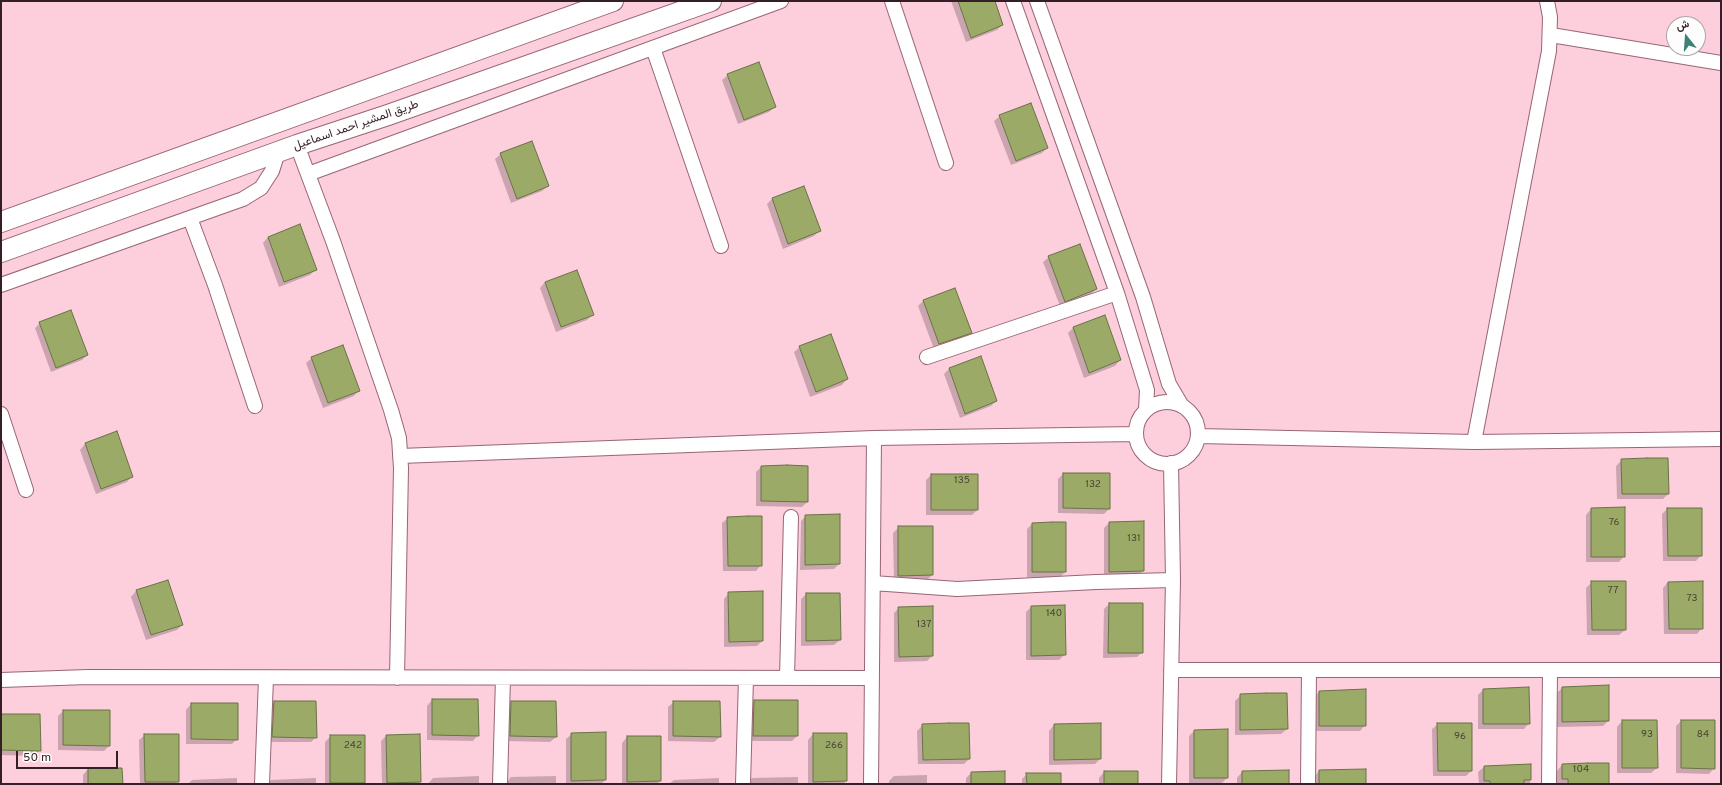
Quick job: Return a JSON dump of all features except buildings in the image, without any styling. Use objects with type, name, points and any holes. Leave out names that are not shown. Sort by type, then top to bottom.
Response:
[{"type":"street","points":[[1,222],[613,1]]},
{"type":"street","name":"طريق المشير احمد اسماعيل","points":[[1,252],[297,145],[395,113],[711,1]]},
{"type":"street","points":[[308,174],[781,1]]},
{"type":"street","points":[[892,1],[946,163]]},
{"type":"street","points":[[1013,1],[1117,293],[1147,390],[1146,410]]},
{"type":"street","points":[[1037,1],[1143,297],[1169,384],[1182,406],[1191,414],[1197,424],[1198,436],[1194,449],[1184,459],[1171,464],[1158,462],[1147,456],[1139,446],[1136,434],[1138,421],[1146,410],[1157,404],[1170,402],[1182,406]]},
{"type":"street","points":[[1474,442],[1551,36],[1547,1]]},
{"type":"street","points":[[1551,36],[1721,63]]},
{"type":"street","points":[[653,48],[721,246]]},
{"type":"street","points":[[297,145],[333,241],[391,410],[399,438],[397,678]]},
{"type":"street","points":[[1,285],[243,200],[261,188],[272,171],[278,152]]},
{"type":"street","points":[[190,218],[255,406]]},
{"type":"street","points":[[927,357],[1117,293]]},
{"type":"street","points":[[1,414],[26,490]]},
{"type":"street","points":[[400,456],[874,438],[1136,434]]},
{"type":"street","points":[[1198,436],[1474,442],[1721,439]]},
{"type":"street","points":[[871,784],[874,438]]},
{"type":"street","points":[[1169,784],[1173,580],[1171,464]]},
{"type":"street","points":[[786,678],[791,517]]},
{"type":"street","points":[[873,584],[958,589],[1096,582],[1173,580]]},
{"type":"street","points":[[1171,670],[1550,670],[1721,668]]},
{"type":"street","points":[[1308,784],[1309,670]]},
{"type":"street","points":[[1549,784],[1550,670]]},
{"type":"street","points":[[1,680],[88,677],[872,678]]},
{"type":"street","points":[[262,784],[266,678]]},
{"type":"street","points":[[500,784],[503,678]]},
{"type":"street","points":[[743,784],[746,678]]}]
